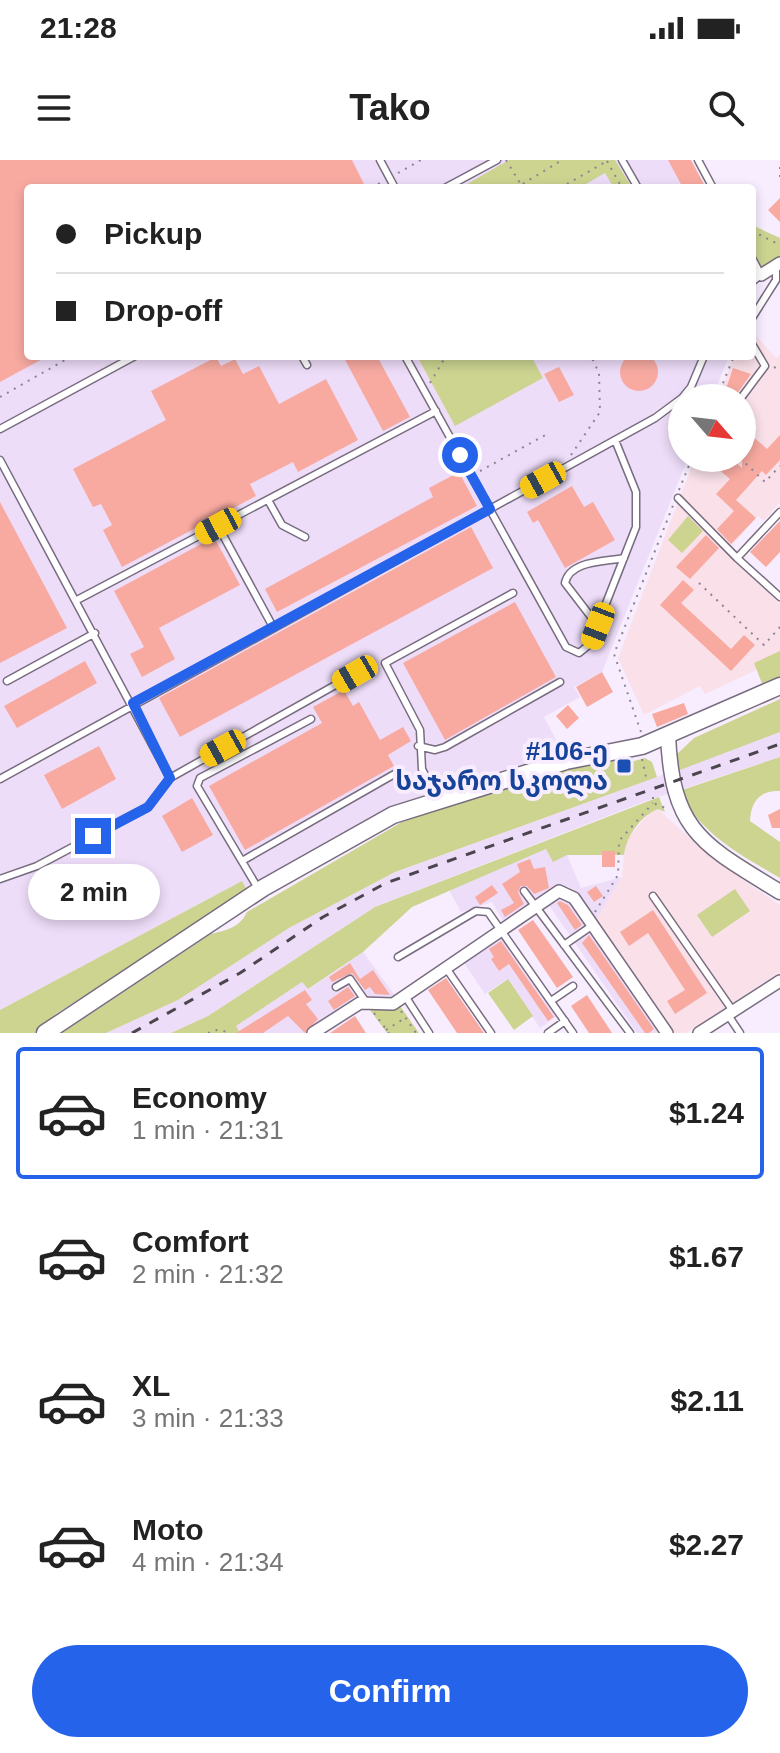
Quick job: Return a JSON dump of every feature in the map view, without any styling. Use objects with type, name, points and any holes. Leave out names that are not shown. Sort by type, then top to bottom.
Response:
[{"type":"main road","points":[[45,1033],[259,890],[393,815],[566,761],[642,746],[780,686]]},
{"type":"street","points":[[757,279],[778,265]]},
{"type":"street","points":[[668,735],[674,792],[698,837],[780,892]]},
{"type":"street","points":[[313,1033],[366,1002],[400,999],[553,892],[568,892],[592,922],[667,1033]]},
{"type":"street","points":[[699,1033],[780,981]]},
{"type":"lane","points":[[380,160],[393,184]]},
{"type":"lane","points":[[452,184],[497,160]]},
{"type":"lane","points":[[622,160],[636,184]]},
{"type":"lane","points":[[698,160],[711,184]]},
{"type":"lane","points":[[756,312],[776,280],[778,265]]},
{"type":"lane","points":[[752,384],[765,366],[756,351]]},
{"type":"lane","points":[[0,429],[128,360]]},
{"type":"lane","points":[[304,360],[307,365]]},
{"type":"lane","points":[[407,360],[566,647],[579,653],[585,650],[598,626],[636,527],[638,509],[632,476],[615,440]]},
{"type":"lane","points":[[692,384],[702,360]]},
{"type":"lane","points":[[0,779],[615,440],[668,407]]},
{"type":"lane","points":[[77,600],[436,411]]},
{"type":"lane","points":[[0,460],[133,703],[170,778]]},
{"type":"lane","points":[[678,498],[780,597]]},
{"type":"lane","points":[[268,500],[282,525],[305,537]]},
{"type":"lane","points":[[737,558],[780,512]]},
{"type":"lane","points":[[218,526],[273,627]]},
{"type":"lane","points":[[598,626],[565,583],[566,576],[577,567],[624,558]]},
{"type":"lane","points":[[437,800],[422,769],[418,746],[420,730],[385,663],[513,593]]},
{"type":"lane","points":[[7,681],[95,633]]},
{"type":"lane","points":[[0,879],[37,866],[148,807],[170,778],[355,674]]},
{"type":"lane","points":[[418,746],[435,750],[445,747],[560,682]]},
{"type":"lane","points":[[259,890],[197,786],[200,778],[311,719]]},
{"type":"lane","points":[[242,861],[398,772]]},
{"type":"lane","points":[[524,891],[630,1033]]},
{"type":"lane","points":[[653,896],[740,1033]]},
{"type":"lane","points":[[398,957],[476,911],[488,912],[573,1033]]},
{"type":"lane","points":[[564,945],[592,922]]},
{"type":"lane","points":[[446,968],[491,1033]]},
{"type":"lane","points":[[336,987],[350,979],[366,1002]]},
{"type":"lane","points":[[551,1001],[573,986]]},
{"type":"lane","points":[[400,999],[429,1033]]},
{"type":"lane","points":[[548,1033],[565,1021]]},
{"type":"path","points":[[378,184],[421,160]]},
{"type":"path","points":[[506,160],[520,184]]},
{"type":"path","points":[[526,184],[562,160]]},
{"type":"path","points":[[567,184],[607,160],[620,184]]},
{"type":"path","points":[[780,167],[780,178]]},
{"type":"path","points":[[756,233],[780,245]]},
{"type":"path","points":[[0,397],[65,360]]},
{"type":"path","points":[[425,391],[444,360]]},
{"type":"path","points":[[569,465],[571,453],[600,412],[599,373],[593,360]]},
{"type":"path","points":[[723,384],[732,360]]},
{"type":"path","points":[[472,476],[549,433]]},
{"type":"path","points":[[755,472],[765,482],[780,466]]},
{"type":"path","points":[[646,777],[641,764],[641,729],[614,654],[686,472]]},
{"type":"path","points":[[699,583],[764,645],[780,627]]},
{"type":"path","points":[[592,922],[618,875],[619,841],[653,803]]},
{"type":"path","points":[[400,999],[406,1018],[416,1033]]},
{"type":"path","points":[[366,1002],[388,1031],[406,1018]]},
{"type":"path","points":[[208,1033],[217,1030],[229,1032]]},
{"type":"shaded area","points":[[0,160],[691,160],[704,184],[24,184],[24,360],[727,360],[718,384],[668,384],[668,472],[682,472],[602,672],[574,687],[580,697],[544,717],[563,753],[457,785],[393,810],[248,892],[242,881],[0,1010]]},
{"type":"shaded area","points":[[756,336],[776,358],[780,355],[780,502],[764,521],[758,516],[727,551],[780,604],[780,659],[705,694],[700,686],[644,715],[618,658],[690,472],[756,472],[756,384],[724,384],[733,360],[756,360]]},
{"type":"shaded area","points":[[780,732],[780,757],[643,802],[375,907],[208,1016],[171,1033],[105,1033],[178,1000],[289,928],[395,872]]},
{"type":"shaded area","points":[[658,809],[714,860],[780,905],[780,972],[686,1033],[672,1033],[596,920],[622,877],[625,842],[651,811]]},
{"type":"shaded area","points":[[546,849],[567,855],[581,888],[622,877],[596,920],[579,894],[568,886],[553,889],[505,924],[492,902],[461,912],[449,890]]},
{"type":"shaded area","points":[[569,897],[663,1033],[637,1033],[546,901]]},
{"type":"shaded area","points":[[502,933],[558,1015],[540,1028],[507,979],[485,994],[462,960]]},
{"type":"shaded area","points":[[363,952],[397,998],[354,1002],[307,1033],[240,1033],[236,1026],[302,982],[309,989]]},
{"type":"green space","points":[[509,160],[615,160],[630,184],[612,184],[605,173],[586,184],[467,184]]},
{"type":"green space","points":[[756,227],[780,238],[780,258],[756,273]]},
{"type":"green space","points":[[419,360],[533,360],[543,378],[455,426]]},
{"type":"green space","points":[[688,516],[703,531],[682,553],[668,540]]},
{"type":"green space","points":[[780,651],[780,678],[763,686],[754,663]]},
{"type":"green space","points":[[780,699],[780,732],[672,773],[675,756],[694,738]]},
{"type":"green space","points":[[780,757],[780,791],[758,798],[750,821],[780,842],[780,878],[722,842],[698,819],[679,791]]},
{"type":"green space","points":[[609,758],[620,765],[645,758],[652,762],[657,777],[395,872],[289,928],[178,1000],[106,1033],[62,1033],[211,934],[232,928],[247,912],[402,822],[429,811]]},
{"type":"green space","points":[[659,797],[665,812],[658,809],[640,821],[624,855],[567,855],[553,862],[546,849],[412,907],[363,952],[308,989],[302,982],[236,1026],[240,1033],[171,1033],[208,1016],[375,907]]},
{"type":"green space","points":[[242,881],[248,892],[57,1013],[35,1033],[0,1033],[0,1010]]},
{"type":"green space","points":[[735,889],[750,911],[712,937],[697,915]]},
{"type":"green space","points":[[508,979],[533,1016],[514,1030],[488,993]]},
{"type":"green space","points":[[398,1003],[419,1033],[387,1033],[367,1006]]},
{"type":"building","points":[[0,160],[352,160],[364,184],[24,184],[24,360],[41,360],[0,382]]},
{"type":"building","points":[[668,160],[691,160],[704,184],[681,184]]},
{"type":"building","points":[[780,198],[780,222],[768,210]]},
{"type":"building","points":[[210,360],[218,360],[221,366],[236,360],[243,374],[259,366],[279,404],[326,379],[358,440],[298,472],[293,462],[250,484],[256,496],[122,567],[103,530],[112,525],[101,504],[93,507],[73,469],[166,420],[151,391]]},
{"type":"building","points":[[345,360],[379,360],[410,417],[383,431]]},
{"type":"building","points":[[625,360],[653,360],[656,365],[656,379],[646,389],[632,389],[622,379],[620,372]]},
{"type":"building","points":[[559,367],[574,395],[559,402],[544,374]]},
{"type":"building","points":[[733,368],[751,374],[744,384],[728,384]]},
{"type":"building","points":[[780,435],[780,460],[766,475],[762,471],[736,500],[756,518],[731,544],[717,529],[734,511],[716,494],[730,479],[722,472],[756,472],[756,439],[767,449]]},
{"type":"building","points":[[459,472],[477,506],[277,612],[265,589],[433,497],[429,488]]},
{"type":"building","points":[[572,486],[584,507],[593,502],[615,540],[565,568],[538,520],[533,523],[527,512]]},
{"type":"building","points":[[0,502],[67,628],[0,663]]},
{"type":"building","points":[[780,521],[780,552],[766,567],[750,552]]},
{"type":"building","points":[[471,527],[493,568],[180,737],[159,698]]},
{"type":"building","points":[[706,535],[719,548],[690,579],[676,567]]},
{"type":"building","points":[[214,537],[240,585],[159,628],[175,659],[142,677],[130,654],[144,647],[114,591]]},
{"type":"building","points":[[683,580],[694,590],[681,603],[731,649],[744,635],[755,645],[731,671],[660,605]]},
{"type":"building","points":[[515,602],[556,677],[445,740],[403,663]]},
{"type":"building","points":[[85,661],[97,683],[17,728],[4,706]]},
{"type":"building","points":[[602,672],[613,692],[587,707],[576,687]]},
{"type":"building","points":[[344,690],[353,706],[359,702],[380,740],[403,727],[411,741],[388,755],[394,766],[245,850],[209,786],[322,723],[313,707]]},
{"type":"building","points":[[684,703],[688,714],[657,727],[652,714]]},
{"type":"building","points":[[568,705],[579,718],[567,729],[556,716]]},
{"type":"building","points":[[99,746],[116,779],[62,809],[44,775]]},
{"type":"building","points":[[192,798],[213,835],[182,852],[162,816]]},
{"type":"building","points":[[780,809],[780,828],[772,828],[768,815]]},
{"type":"building","points":[[602,851],[615,851],[615,867],[602,867]]},
{"type":"building","points":[[530,859],[534,869],[545,867],[549,888],[534,894],[527,886],[521,886],[518,892],[524,904],[505,917],[501,910],[514,903],[502,884],[520,872],[517,864]]},
{"type":"building","points":[[492,885],[498,893],[480,905],[475,897]]},
{"type":"building","points":[[596,886],[603,896],[594,902],[587,892]]},
{"type":"building","points":[[560,901],[568,905],[582,925],[575,930],[557,903]]},
{"type":"building","points":[[653,910],[707,993],[675,1014],[667,1001],[685,990],[648,933],[629,946],[620,932]]},
{"type":"building","points":[[533,920],[573,977],[557,988],[518,930]]},
{"type":"building","points":[[589,935],[654,1029],[649,1033],[645,1033],[582,943]]},
{"type":"building","points":[[501,941],[554,1017],[548,1021],[509,964],[499,971],[491,959],[494,957],[489,949]]},
{"type":"building","points":[[350,963],[360,979],[373,970],[390,995],[375,994],[370,987],[365,990],[352,973],[332,982],[329,977]]},
{"type":"building","points":[[446,978],[484,1033],[457,1033],[428,990]]},
{"type":"building","points":[[348,987],[355,996],[334,1010],[328,1001]]},
{"type":"building","points":[[305,990],[312,1000],[306,1004],[318,1019],[305,1033],[288,1016],[263,1033],[236,1033]]},
{"type":"building","points":[[587,995],[612,1033],[589,1033],[571,1006]]},
{"type":"building","points":[[355,1016],[366,1033],[330,1033]]},
{"type":"railway","points":[[132,1033],[240,973],[323,917],[386,883],[780,744]]},
{"type":"place","name":"#106-ე საჯარო სკოლა","points":[[624,766]]},
{"type":"route","points":[[93,836],[148,807],[170,778],[133,703],[490,509],[460,455]]}]
